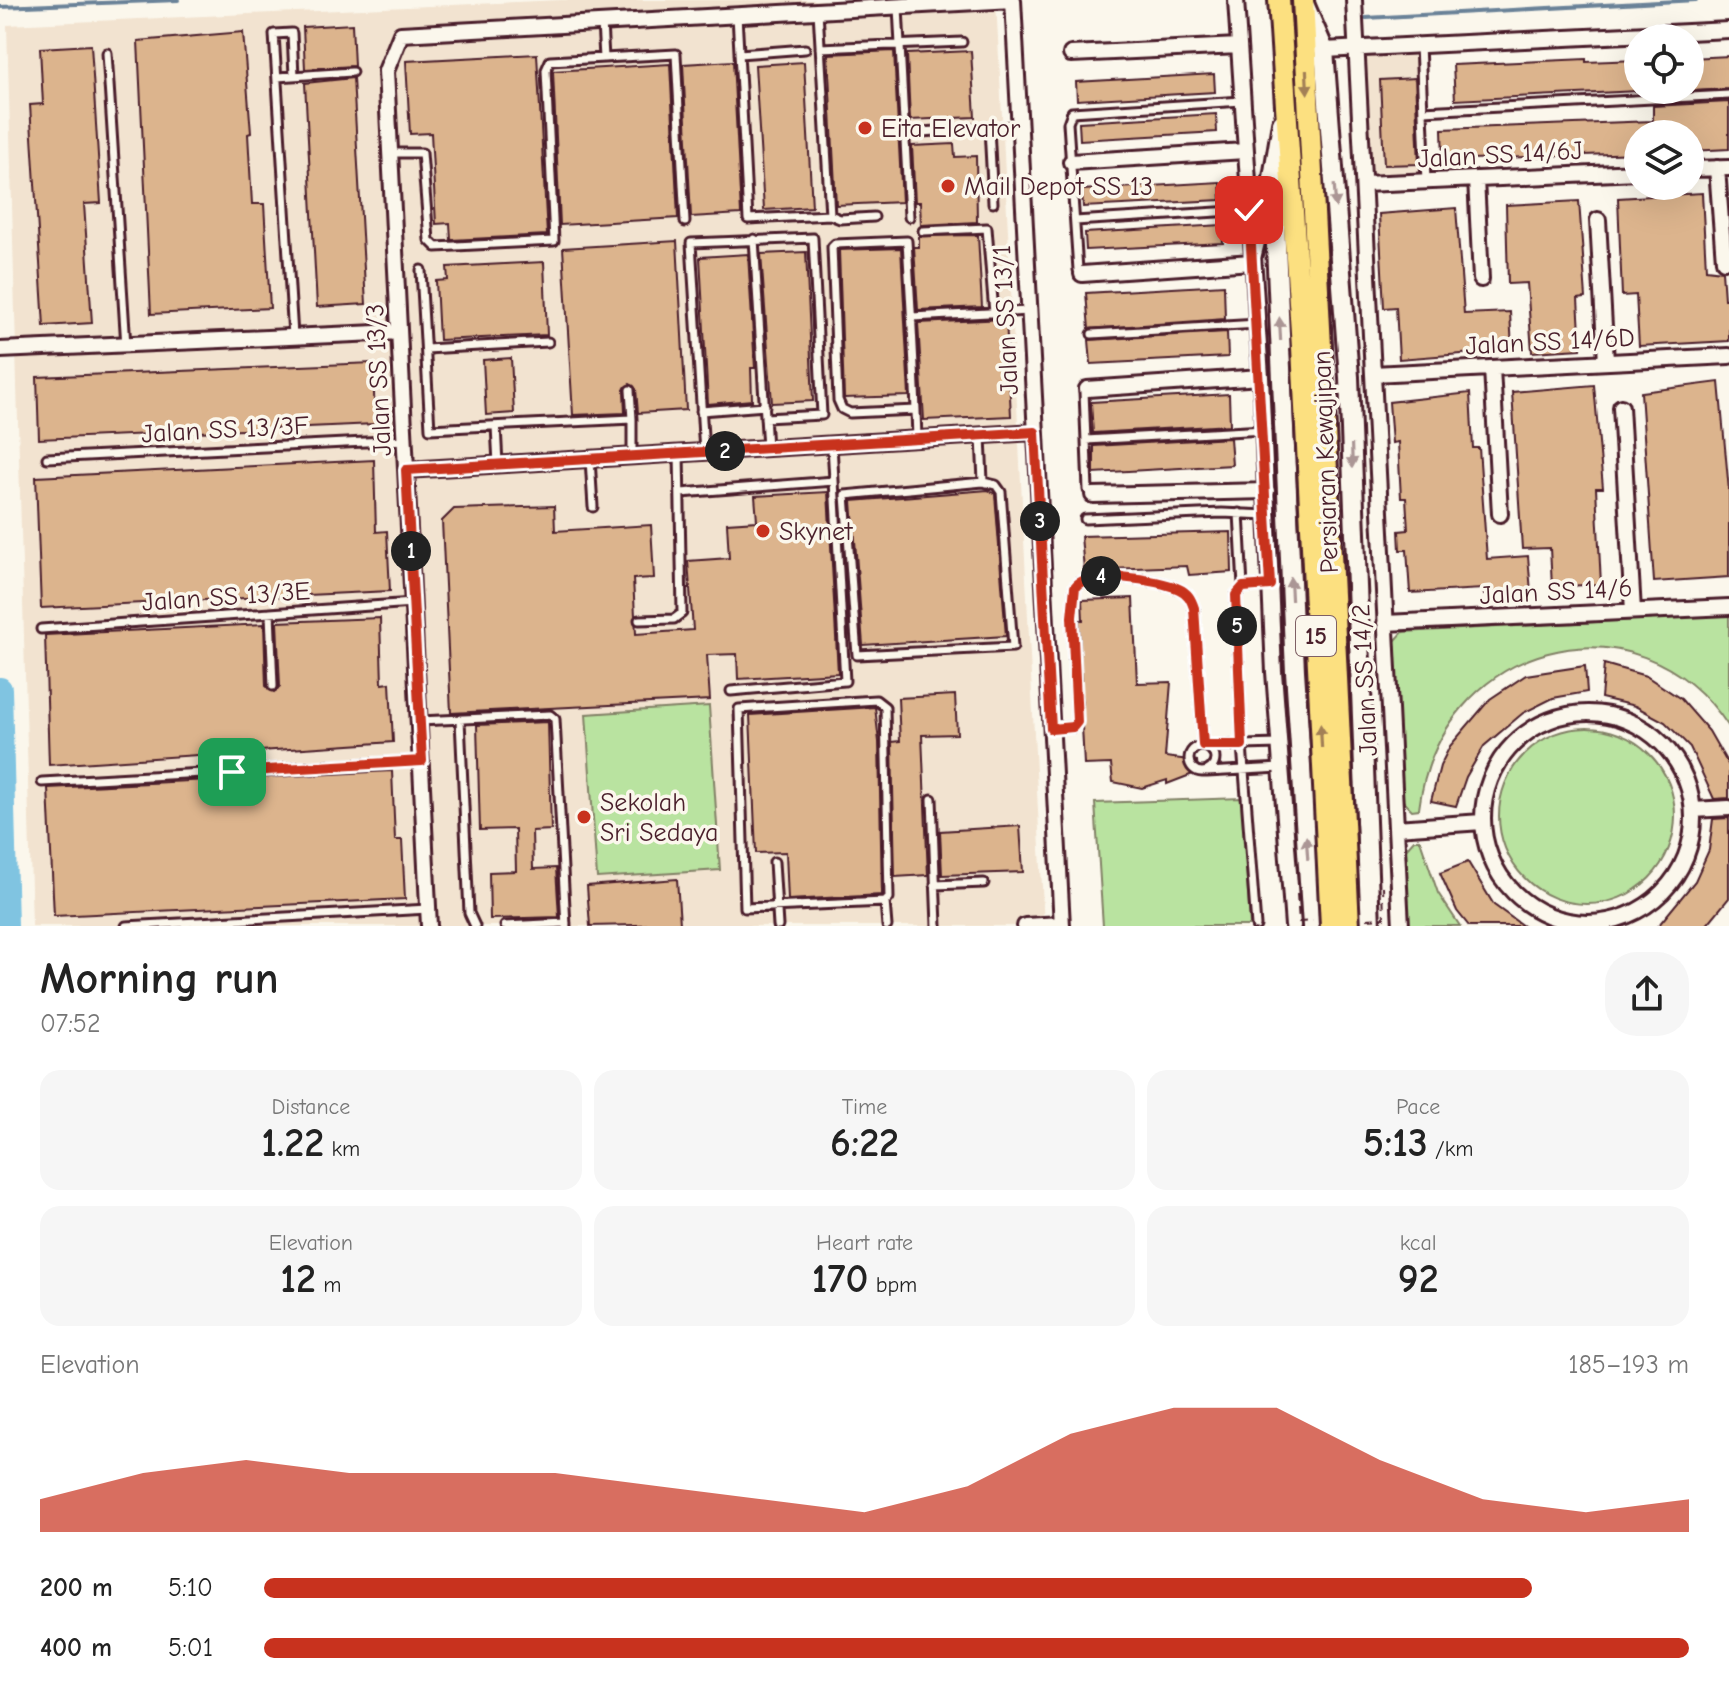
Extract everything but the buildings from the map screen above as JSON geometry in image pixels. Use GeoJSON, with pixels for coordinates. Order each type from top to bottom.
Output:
{"type":"FeatureCollection","features":[{"type":"Feature","properties":{"kind":"main road","name":"Persiaran Kewajipan"},"geometry":{"type":"LineString","coordinates":[[1279,0],[1286,101],[1273,178],[1299,742],[1312,926]]}},
{"type":"Feature","properties":{"kind":"main road","name":"Persiaran Kewajipan"},"geometry":{"type":"LineString","coordinates":[[1304,2],[1324,50],[1349,377],[1370,926]]}},
{"type":"Feature","properties":{"kind":"main road"},"geometry":{"type":"LineString","coordinates":[[1304,2],[1311,347]]}},
{"type":"Feature","properties":{"kind":"main road"},"geometry":{"type":"LineString","coordinates":[[1286,101],[1311,347]]}},
{"type":"Feature","properties":{"kind":"main road","name":"15"},"geometry":{"type":"LineString","coordinates":[[1311,347],[1331,926]]}},
{"type":"Feature","properties":{"kind":"main road","name":"15"},"geometry":{"type":"LineString","coordinates":[[1311,347],[1349,926]]}},
{"type":"Feature","properties":{"kind":"main road"},"geometry":{"type":"LineString","coordinates":[[1299,742],[1313,803],[1321,815],[1337,822],[1352,817],[1365,797]]}},
{"type":"Feature","properties":{"kind":"street"},"geometry":{"type":"LineString","coordinates":[[602,23],[1013,0]]}},
{"type":"Feature","properties":{"kind":"street","name":"Jalan SS 13/1"},"geometry":{"type":"LineString","coordinates":[[1013,0],[1062,925]]}},
{"type":"Feature","properties":{"kind":"street"},"geometry":{"type":"LineString","coordinates":[[1236,0],[1258,324],[1279,744],[1293,926]]}},
{"type":"Feature","properties":{"kind":"street","name":"Jalan SS 14/2"},"geometry":{"type":"LineString","coordinates":[[1354,0],[1401,926]]}},
{"type":"Feature","properties":{"kind":"street","name":"Jalan SS 13/3"},"geometry":{"type":"LineString","coordinates":[[429,926],[386,71],[401,34],[602,23]]}},
{"type":"Feature","properties":{"kind":"street"},"geometry":{"type":"LineString","coordinates":[[1324,50],[1729,30]]}},
{"type":"Feature","properties":{"kind":"street"},"geometry":{"type":"LineString","coordinates":[[1071,54],[1239,46]]}},
{"type":"Feature","properties":{"kind":"street"},"geometry":{"type":"LineString","coordinates":[[1071,162],[1245,151]]}},
{"type":"Feature","properties":{"kind":"street"},"geometry":{"type":"LineString","coordinates":[[1723,168],[1724,261]]}},
{"type":"Feature","properties":{"kind":"street","name":"Jalan SS 14/6J"},"geometry":{"type":"LineString","coordinates":[[1364,184],[1624,173]]}},
{"type":"Feature","properties":{"kind":"street"},"geometry":{"type":"LineString","coordinates":[[1252,262],[1273,178]]}},
{"type":"Feature","properties":{"kind":"street"},"geometry":{"type":"LineString","coordinates":[[1476,179],[1481,279]]}},
{"type":"Feature","properties":{"kind":"street"},"geometry":{"type":"LineString","coordinates":[[1598,220],[1606,362]]}},
{"type":"Feature","properties":{"kind":"street"},"geometry":{"type":"LineString","coordinates":[[1082,274],[1252,262]]}},
{"type":"Feature","properties":{"kind":"street"},"geometry":{"type":"LineString","coordinates":[[8,350],[399,332]]}},
{"type":"Feature","properties":{"kind":"street","name":"Jalan SS 14/6D"},"geometry":{"type":"LineString","coordinates":[[1373,374],[1729,356]]}},
{"type":"Feature","properties":{"kind":"street"},"geometry":{"type":"LineString","coordinates":[[1492,368],[1500,514]]}},
{"type":"Feature","properties":{"kind":"street"},"geometry":{"type":"LineString","coordinates":[[1087,389],[1261,377]]}},
{"type":"Feature","properties":{"kind":"street"},"geometry":{"type":"LineString","coordinates":[[1621,407],[1633,611]]}},
{"type":"Feature","properties":{"kind":"street"},"geometry":{"type":"LineString","coordinates":[[406,470],[1035,432]]}},
{"type":"Feature","properties":{"kind":"street"},"geometry":{"type":"LineString","coordinates":[[1093,495],[1267,491]]}},
{"type":"Feature","properties":{"kind":"street","name":"Jalan SS 14/6"},"geometry":{"type":"LineString","coordinates":[[1385,623],[1729,607]]}},
{"type":"Feature","properties":{"kind":"street"},"geometry":{"type":"LineString","coordinates":[[1581,713],[1608,714],[1634,723],[1657,738],[1681,770],[1693,810],[1691,839],[1681,868],[1662,892],[1638,910],[1609,921],[1594,922],[1549,916],[1522,901],[1501,878],[1487,852],[1482,822],[1484,795],[1494,769],[1509,747],[1530,730],[1554,718],[1581,713]]}},
{"type":"Feature","properties":{"kind":"street"},"geometry":{"type":"LineString","coordinates":[[1693,810],[1729,808]]}},
{"type":"Feature","properties":{"kind":"street"},"geometry":{"type":"LineString","coordinates":[[1396,828],[1482,822]]}},
{"type":"Feature","properties":{"kind":"street"},"geometry":{"type":"LineString","coordinates":[[1025,926],[1062,925]]}},
{"type":"Feature","properties":{"kind":"lane"},"geometry":{"type":"LineString","coordinates":[[898,7],[909,217]]}},
{"type":"Feature","properties":{"kind":"lane"},"geometry":{"type":"LineString","coordinates":[[818,11],[830,215]]}},
{"type":"Feature","properties":{"kind":"lane"},"geometry":{"type":"LineString","coordinates":[[737,15],[748,219],[830,215],[840,219],[874,217]]}},
{"type":"Feature","properties":{"kind":"lane"},"geometry":{"type":"LineString","coordinates":[[602,23],[604,58]]}},
{"type":"Feature","properties":{"kind":"lane"},"geometry":{"type":"LineString","coordinates":[[293,336],[274,34],[292,33],[294,76]]}},
{"type":"Feature","properties":{"kind":"lane"},"geometry":{"type":"LineString","coordinates":[[820,48],[962,42]]}},
{"type":"Feature","properties":{"kind":"lane"},"geometry":{"type":"LineString","coordinates":[[1420,45],[1426,181]]}},
{"type":"Feature","properties":{"kind":"lane"},"geometry":{"type":"LineString","coordinates":[[739,54],[805,49]]}},
{"type":"Feature","properties":{"kind":"lane"},"geometry":{"type":"LineString","coordinates":[[107,53],[126,346]]}},
{"type":"Feature","properties":{"kind":"lane"},"geometry":{"type":"LineString","coordinates":[[390,153],[422,153],[429,240],[436,247],[554,241],[546,70],[550,61],[676,54],[685,222]]}},
{"type":"Feature","properties":{"kind":"lane"},"geometry":{"type":"LineString","coordinates":[[277,77],[352,72]]}},
{"type":"Feature","properties":{"kind":"lane"},"geometry":{"type":"LineString","coordinates":[[1423,111],[1729,95]]}},
{"type":"Feature","properties":{"kind":"lane"},"geometry":{"type":"LineString","coordinates":[[1082,274],[1078,270],[1068,123],[1072,112],[1242,101]]}},
{"type":"Feature","properties":{"kind":"lane"},"geometry":{"type":"LineString","coordinates":[[904,133],[1019,126]]}},
{"type":"Feature","properties":{"kind":"lane"},"geometry":{"type":"LineString","coordinates":[[989,128],[993,203]]}},
{"type":"Feature","properties":{"kind":"lane"},"geometry":{"type":"LineString","coordinates":[[1075,221],[1249,210]]}},
{"type":"Feature","properties":{"kind":"lane"},"geometry":{"type":"LineString","coordinates":[[923,231],[987,228],[994,313]]}},
{"type":"Feature","properties":{"kind":"lane"},"geometry":{"type":"LineString","coordinates":[[704,452],[691,243],[809,235],[814,241],[822,415],[765,418]]}},
{"type":"Feature","properties":{"kind":"lane"},"geometry":{"type":"LineString","coordinates":[[754,239],[767,448]]}},
{"type":"Feature","properties":{"kind":"lane"},"geometry":{"type":"LineString","coordinates":[[916,410],[850,413],[842,409],[838,400],[832,247],[907,241],[912,317],[916,410],[917,439]]}},
{"type":"Feature","properties":{"kind":"lane"},"geometry":{"type":"LineString","coordinates":[[421,270],[430,429],[632,419]]}},
{"type":"Feature","properties":{"kind":"lane"},"geometry":{"type":"LineString","coordinates":[[912,317],[1029,311]]}},
{"type":"Feature","properties":{"kind":"lane"},"geometry":{"type":"LineString","coordinates":[[1092,334],[1258,324]]}},
{"type":"Feature","properties":{"kind":"lane"},"geometry":{"type":"LineString","coordinates":[[426,349],[548,342]]}},
{"type":"Feature","properties":{"kind":"lane"},"geometry":{"type":"LineString","coordinates":[[1087,389],[1084,392],[1088,490],[1093,495]]}},
{"type":"Feature","properties":{"kind":"lane"},"geometry":{"type":"LineString","coordinates":[[630,390],[632,456]]}},
{"type":"Feature","properties":{"kind":"lane"},"geometry":{"type":"LineString","coordinates":[[701,411],[765,406]]}},
{"type":"Feature","properties":{"kind":"lane"},"geometry":{"type":"LineString","coordinates":[[496,426],[498,464]]}},
{"type":"Feature","properties":{"kind":"lane"},"geometry":{"type":"LineString","coordinates":[[1086,440],[1264,430]]}},
{"type":"Feature","properties":{"kind":"lane"},"geometry":{"type":"LineString","coordinates":[[981,435],[983,482]]}},
{"type":"Feature","properties":{"kind":"lane","name":"Jalan SS 13/3F"},"geometry":{"type":"LineString","coordinates":[[47,458],[405,440]]}},
{"type":"Feature","properties":{"kind":"lane"},"geometry":{"type":"LineString","coordinates":[[731,691],[845,681],[832,444]]}},
{"type":"Feature","properties":{"kind":"lane"},"geometry":{"type":"LineString","coordinates":[[639,620],[674,619],[682,613],[679,453]]}},
{"type":"Feature","properties":{"kind":"lane"},"geometry":{"type":"LineString","coordinates":[[590,459],[593,507]]}},
{"type":"Feature","properties":{"kind":"lane"},"geometry":{"type":"LineString","coordinates":[[681,493],[834,481]]}},
{"type":"Feature","properties":{"kind":"lane"},"geometry":{"type":"LineString","coordinates":[[983,482],[996,485],[1001,492],[1013,647],[857,655],[845,495],[983,482]]}},
{"type":"Feature","properties":{"kind":"lane"},"geometry":{"type":"LineString","coordinates":[[1239,513],[1243,587],[1236,595],[1242,745],[1256,926]]}},
{"type":"Feature","properties":{"kind":"lane"},"geometry":{"type":"LineString","coordinates":[[1085,519],[1239,513],[1268,515]]}},
{"type":"Feature","properties":{"kind":"lane"},"geometry":{"type":"LineString","coordinates":[[1051,729],[1073,727],[1077,722],[1072,617],[1075,587],[1079,582],[1105,576],[1136,579],[1178,589],[1190,597],[1194,608],[1205,746],[1215,760],[1205,772]]}},
{"type":"Feature","properties":{"kind":"lane"},"geometry":{"type":"LineString","coordinates":[[1243,587],[1270,585]]}},
{"type":"Feature","properties":{"kind":"lane","name":"Jalan SS 13/3E"},"geometry":{"type":"LineString","coordinates":[[41,629],[413,603]]}},
{"type":"Feature","properties":{"kind":"lane"},"geometry":{"type":"LineString","coordinates":[[270,613],[273,686]]}},
{"type":"Feature","properties":{"kind":"lane"},"geometry":{"type":"LineString","coordinates":[[885,902],[777,908],[744,906],[739,712],[742,707],[882,702],[891,892],[885,902],[887,926]]}},
{"type":"Feature","properties":{"kind":"lane"},"geometry":{"type":"LineString","coordinates":[[419,721],[550,715],[555,719],[566,925],[505,926]]}},
{"type":"Feature","properties":{"kind":"lane"},"geometry":{"type":"LineString","coordinates":[[460,720],[469,913],[475,926]]}},
{"type":"Feature","properties":{"kind":"lane"},"geometry":{"type":"LineString","coordinates":[[1279,744],[1205,746],[1191,750],[1189,759],[1196,770],[1205,772],[1281,768]]}},
{"type":"Feature","properties":{"kind":"lane"},"geometry":{"type":"LineString","coordinates":[[42,782],[422,761]]}},
{"type":"Feature","properties":{"kind":"lane"},"geometry":{"type":"LineString","coordinates":[[932,799],[937,926]]}},
{"type":"Feature","properties":{"kind":"lane"},"geometry":{"type":"LineString","coordinates":[[774,862],[778,926]]}},
{"type":"Feature","properties":{"kind":"lane"},"geometry":{"type":"LineString","coordinates":[[935,885],[984,883]]}},
{"type":"Feature","properties":{"kind":"lane"},"geometry":{"type":"LineString","coordinates":[[126,926],[428,909]]}},
{"type":"Feature","properties":{"kind":"shaded area"},"geometry":{"type":"Polygon","coordinates":[[[561,0],[996,0],[1044,926],[32,926],[7,25],[561,0]]]}},
{"type":"Feature","properties":{"kind":"shaded area"},"geometry":{"type":"Polygon","coordinates":[[[1417,49],[1422,176],[1368,179],[1362,51],[1417,49]]]}},
{"type":"Feature","properties":{"kind":"green space"},"geometry":{"type":"Polygon","coordinates":[[[1729,615],[1729,727],[1690,683],[1645,657],[1596,647],[1547,653],[1502,673],[1463,707],[1434,752],[1419,809],[1412,810],[1403,801],[1395,641],[1403,632],[1729,615]]]}},
{"type":"Feature","properties":{"kind":"green space"},"geometry":{"type":"Polygon","coordinates":[[[709,706],[720,870],[597,878],[586,714],[709,706]]]}},
{"type":"Feature","properties":{"kind":"green space"},"geometry":{"type":"Polygon","coordinates":[[[1587,728],[1621,735],[1649,754],[1668,782],[1675,816],[1668,850],[1649,878],[1621,897],[1587,904],[1553,897],[1525,878],[1506,850],[1499,816],[1506,782],[1525,754],[1553,735],[1587,728]]]}},
{"type":"Feature","properties":{"kind":"green space"},"geometry":{"type":"Polygon","coordinates":[[[1242,798],[1250,926],[1103,926],[1095,803],[1242,798]]]}},
{"type":"Feature","properties":{"kind":"green space"},"geometry":{"type":"Polygon","coordinates":[[[1414,840],[1420,840],[1438,893],[1460,926],[1409,926],[1405,850],[1414,840]]]}},
{"type":"Feature","properties":{"kind":"waterway"},"geometry":{"type":"LineString","coordinates":[[0,7],[178,0]]}},
{"type":"Feature","properties":{"kind":"waterway"},"geometry":{"type":"LineString","coordinates":[[1366,18],[1696,0]]}},
{"type":"Feature","properties":{"kind":"waterway"},"geometry":{"type":"LineString","coordinates":[[0,689],[6,926]]}},
{"type":"Feature","properties":{"kind":"place","name":"Eita Elevator"},"geometry":{"type":"Point","coordinates":[865,128]}},
{"type":"Feature","properties":{"kind":"place","name":"Mail Depot SS 13"},"geometry":{"type":"Point","coordinates":[948,186]}},
{"type":"Feature","properties":{"kind":"place","name":"Skynet"},"geometry":{"type":"Point","coordinates":[763,531]}},
{"type":"Feature","properties":{"kind":"place","name":"Sekolah Sri Sedaya"},"geometry":{"type":"Point","coordinates":[584,817]}},
{"type":"Feature","properties":{"kind":"route"},"geometry":{"type":"LineString","coordinates":[[232,772],[422,761],[406,470],[1035,432],[1051,729],[1073,727],[1077,722],[1072,617],[1075,587],[1086,578],[1105,576],[1136,579],[1178,589],[1190,597],[1194,608],[1203,745],[1242,745],[1236,595],[1243,587],[1270,585],[1261,377],[1249,210]]}}]}
